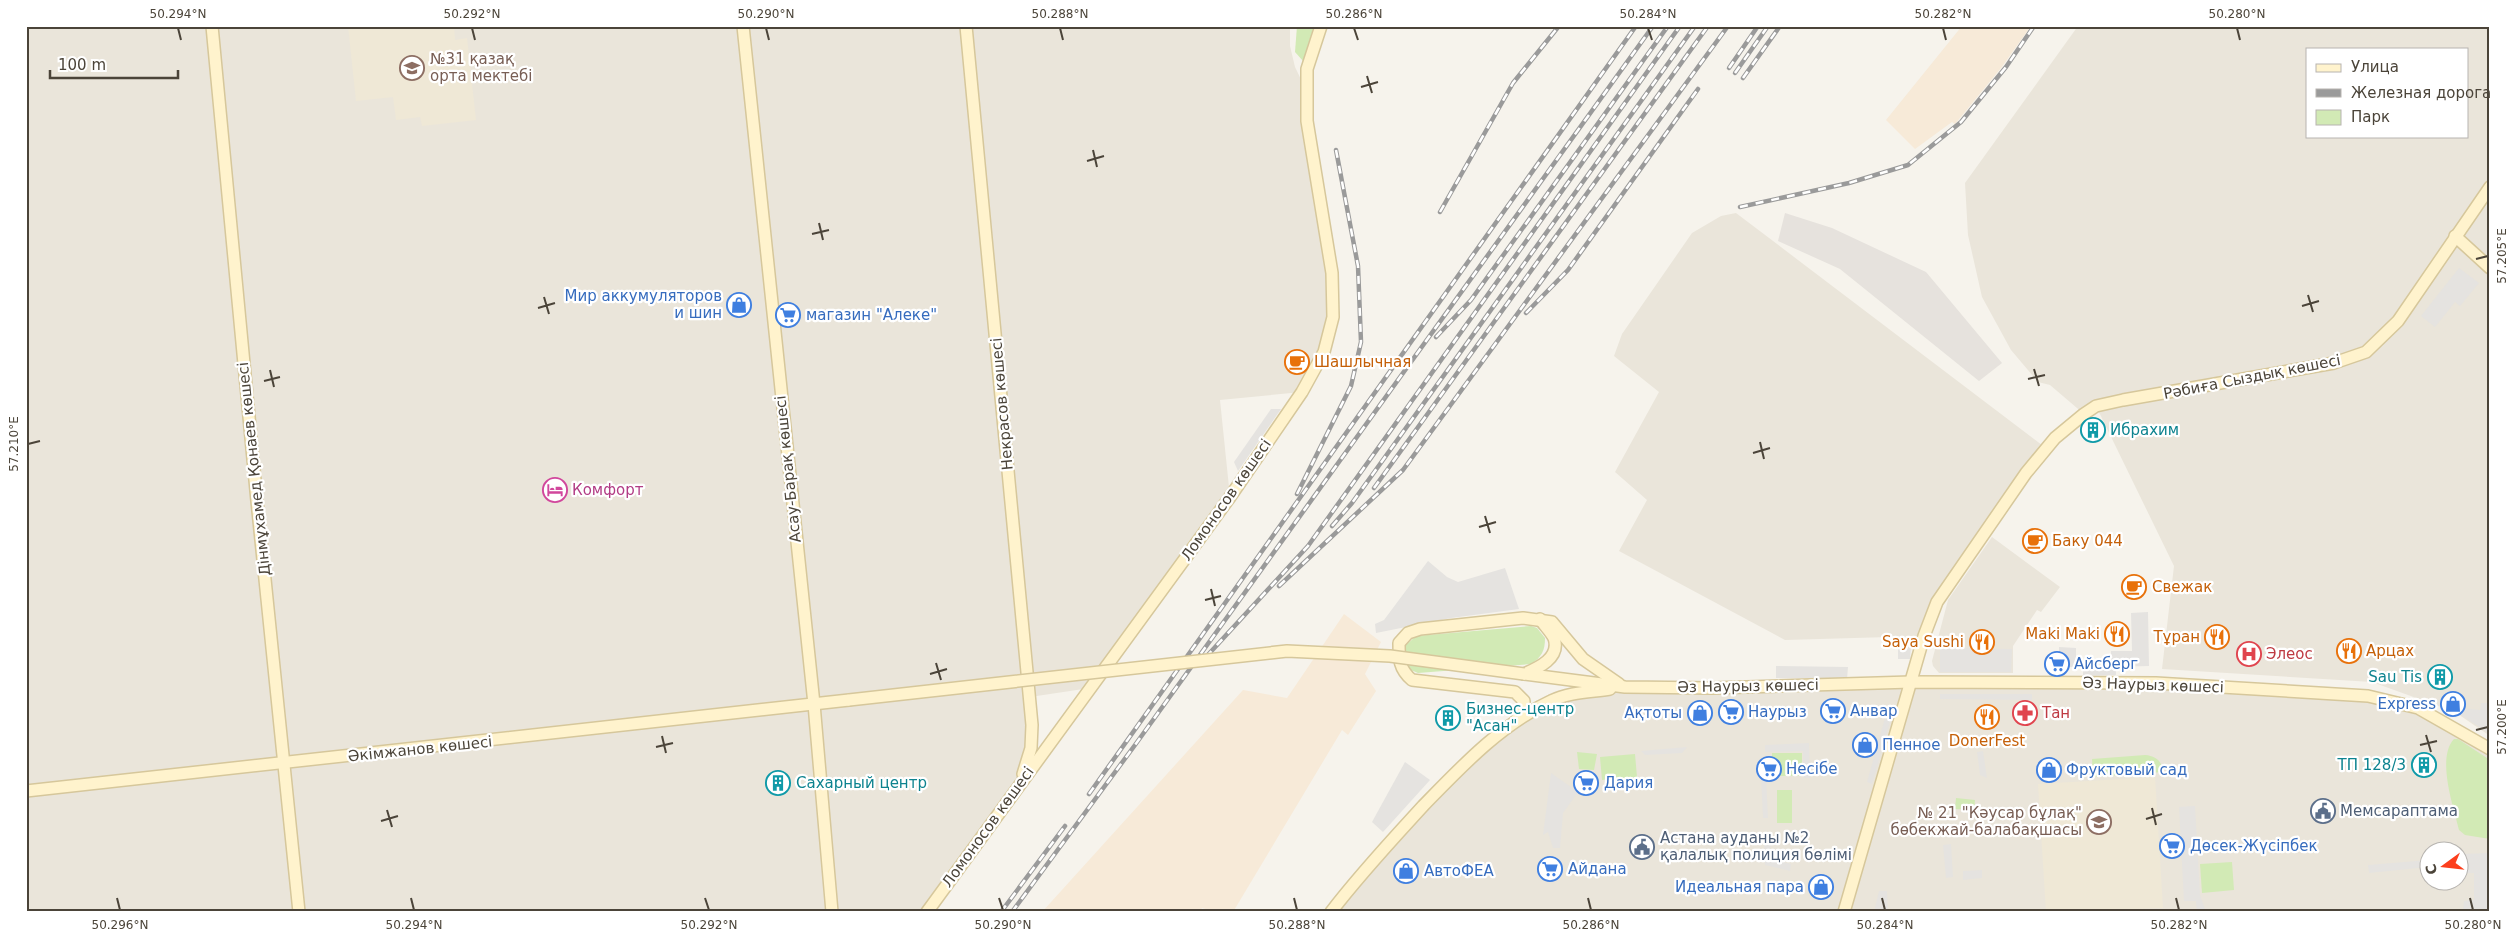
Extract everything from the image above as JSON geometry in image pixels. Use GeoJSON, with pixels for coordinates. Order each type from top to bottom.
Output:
{"type":"FeatureCollection","features":[{"type":"Feature","properties":{"kind":"street","name":"Дінмұхамед Қонаев көшесі"},"geometry":{"type":"LineString","coordinates":[[212,26],[255,482],[299,912]]}},
{"type":"Feature","properties":{"kind":"street","name":"Асау-Барақ көшесі"},"geometry":{"type":"LineString","coordinates":[[743,26],[814,704],[832,912]]}},
{"type":"Feature","properties":{"kind":"street","name":"Некрасов көшесі"},"geometry":{"type":"LineString","coordinates":[[966,26],[1032,725],[1030,748],[1021,780]]}},
{"type":"Feature","properties":{"kind":"street","name":"Ломоносов көшесі"},"geometry":{"type":"LineString","coordinates":[[927,912],[1021,780],[1230,497],[1302,392],[1324,352],[1333,317],[1332,273],[1308,130],[1307,108],[1307,69],[1321,26]]}},
{"type":"Feature","properties":{"kind":"street","name":"Рәбиға Сыздық көшесі"},"geometry":{"type":"LineString","coordinates":[[1844,912],[1924,636],[1937,602],[2026,473],[2055,438],[2096,406],[2334,363],[2366,352],[2398,321],[2490,187]]}},
{"type":"Feature","properties":{"kind":"street"},"geometry":{"type":"LineString","coordinates":[[2455,236],[2490,268]]}},
{"type":"Feature","properties":{"kind":"street"},"geometry":{"type":"LineString","coordinates":[[1517,720],[1523,710],[1524,701],[1515,692],[1412,680],[1402,673],[1399,661],[1399,643],[1408,633],[1420,629],[1523,618],[1540,619],[1552,622],[1583,659],[1604,676],[1624,687]]}},
{"type":"Feature","properties":{"kind":"street"},"geometry":{"type":"LineString","coordinates":[[1524,674],[1544,664],[1553,654],[1554,638],[1540,619]]}},
{"type":"Feature","properties":{"kind":"street","name":"Әкімжанов көшесі"},"geometry":{"type":"LineString","coordinates":[[26,791],[1287,651],[1390,656],[1624,687]]}},
{"type":"Feature","properties":{"kind":"street","name":"Әз Наурыз көшесі"},"geometry":{"type":"LineString","coordinates":[[1624,687],[1713,688],[1911,682],[2156,683],[2368,696],[2418,708],[2490,749]]}},
{"type":"Feature","properties":{"kind":"street"},"geometry":{"type":"LineString","coordinates":[[1331,912],[1365,868],[1463,765],[1496,734],[1517,720],[1563,696],[1624,687]]}},
{"type":"Feature","properties":{"kind":"shaded area"},"geometry":{"type":"Polygon","coordinates":[[[26,26],[1290,26],[1290,46],[1295,67],[1307,92],[1333,317],[1302,392],[1220,400],[1230,497],[1090,688],[1030,697],[1032,725],[1021,780],[927,912],[26,912],[26,26]]]}},
{"type":"Feature","properties":{"kind":"shaded area","name":"№31 қазақ орта мектебі"},"geometry":{"type":"Polygon","coordinates":[[[348,26],[454,26],[455,40],[467,38],[476,120],[422,126],[420,117],[396,120],[393,97],[356,101],[348,26]]]}},
{"type":"Feature","properties":{"kind":"shaded area"},"geometry":{"type":"Polygon","coordinates":[[[1962,26],[2031,26],[2001,68],[1955,124],[1952,122],[1915,149],[1886,120],[1962,26]]]}},
{"type":"Feature","properties":{"kind":"shaded area"},"geometry":{"type":"Polygon","coordinates":[[[2078,26],[2490,26],[2490,736],[2455,712],[2372,682],[2162,669],[2174,566],[2096,406],[2084,414],[2050,385],[2038,382],[2011,350],[1982,297],[1968,235],[1965,183],[2078,26]]]}},
{"type":"Feature","properties":{"kind":"shaded area"},"geometry":{"type":"Polygon","coordinates":[[[1736,213],[2046,448],[1937,602],[1924,636],[1785,640],[1619,551],[1647,500],[1615,472],[1659,392],[1614,356],[1622,334],[1692,233],[1721,216],[1736,213]]]}},
{"type":"Feature","properties":{"kind":"shaded area"},"geometry":{"type":"Polygon","coordinates":[[[1785,213],[1832,228],[1926,272],[2002,363],[1979,381],[1840,269],[1778,241],[1785,213]]]}},
{"type":"Feature","properties":{"kind":"shaded area"},"geometry":{"type":"Polygon","coordinates":[[[2459,268],[2479,283],[2460,306],[2455,302],[2435,327],[2421,316],[2459,268]]]}},
{"type":"Feature","properties":{"kind":"shaded area"},"geometry":{"type":"Polygon","coordinates":[[[1271,409],[1281,409],[1238,471],[1234,462],[1271,409]]]}},
{"type":"Feature","properties":{"kind":"shaded area"},"geometry":{"type":"Polygon","coordinates":[[[1992,537],[2060,587],[2041,612],[2037,610],[2013,646],[2013,673],[1939,673],[1933,666],[1932,661],[1948,600],[1992,537]]]}},
{"type":"Feature","properties":{"kind":"shaded area"},"geometry":{"type":"Polygon","coordinates":[[[1428,561],[1447,577],[1458,582],[1505,568],[1519,609],[1451,618],[1376,633],[1375,624],[1384,620],[1428,561]]]}},
{"type":"Feature","properties":{"kind":"shaded area"},"geometry":{"type":"Polygon","coordinates":[[[2148,612],[2149,666],[2111,667],[2111,651],[2132,651],[2131,613],[2148,612]]]}},
{"type":"Feature","properties":{"kind":"shaded area"},"geometry":{"type":"Polygon","coordinates":[[[1344,614],[1381,642],[1365,674],[1376,691],[1348,735],[1342,730],[1233,912],[1215,912],[1202,908],[1200,912],[1042,912],[1243,690],[1287,698],[1344,614]]]}},
{"type":"Feature","properties":{"kind":"shaded area"},"geometry":{"type":"Polygon","coordinates":[[[1898,646],[1911,647],[1910,659],[1898,659],[1898,646]]]}},
{"type":"Feature","properties":{"kind":"shaded area"},"geometry":{"type":"Polygon","coordinates":[[[2059,647],[2076,648],[2076,667],[2063,667],[2063,659],[2059,658],[2059,647]]]}},
{"type":"Feature","properties":{"kind":"shaded area"},"geometry":{"type":"Polygon","coordinates":[[[1940,648],[2012,649],[2011,672],[1940,672],[1940,648]]]}},
{"type":"Feature","properties":{"kind":"shaded area"},"geometry":{"type":"Polygon","coordinates":[[[1776,666],[1848,667],[1847,679],[1776,678],[1776,666]]]}},
{"type":"Feature","properties":{"kind":"shaded area"},"geometry":{"type":"Polygon","coordinates":[[[2116,669],[2116,675],[2083,676],[2083,670],[2116,669]]]}},
{"type":"Feature","properties":{"kind":"shaded area"},"geometry":{"type":"Polygon","coordinates":[[[2156,683],[2368,696],[2418,708],[2490,750],[2490,912],[1331,912],[1463,765],[1552,700],[1625,687],[2156,683]]]}},
{"type":"Feature","properties":{"kind":"shaded area"},"geometry":{"type":"Polygon","coordinates":[[[1940,694],[2032,694],[2032,700],[1940,699],[1940,694]]]}},
{"type":"Feature","properties":{"kind":"shaded area"},"geometry":{"type":"Polygon","coordinates":[[[2481,703],[2490,703],[2490,734],[2461,715],[2461,708],[2480,710],[2481,703]]]}},
{"type":"Feature","properties":{"kind":"shaded area"},"geometry":{"type":"Polygon","coordinates":[[[1894,708],[1872,784],[1867,782],[1887,711],[1894,708]]]}},
{"type":"Feature","properties":{"kind":"shaded area"},"geometry":{"type":"Polygon","coordinates":[[[1809,743],[1810,778],[1804,778],[1803,751],[1765,752],[1765,745],[1809,743]]]}},
{"type":"Feature","properties":{"kind":"shaded area"},"geometry":{"type":"Polygon","coordinates":[[[1687,747],[1682,753],[1645,755],[1641,751],[1687,747]]]}},
{"type":"Feature","properties":{"kind":"shaded area"},"geometry":{"type":"Polygon","coordinates":[[[1983,751],[1987,778],[1980,775],[1977,752],[1983,751]]]}},
{"type":"Feature","properties":{"kind":"shaded area"},"geometry":{"type":"Polygon","coordinates":[[[1405,762],[1430,780],[1383,832],[1372,822],[1405,762]]]}},
{"type":"Feature","properties":{"kind":"shaded area"},"geometry":{"type":"Polygon","coordinates":[[[1551,773],[1578,792],[1563,813],[1560,848],[1553,848],[1548,832],[1543,835],[1551,773]]]}},
{"type":"Feature","properties":{"kind":"shaded area"},"geometry":{"type":"Polygon","coordinates":[[[1766,776],[1768,818],[1763,818],[1761,777],[1766,776]]]}},
{"type":"Feature","properties":{"kind":"shaded area","name":"№ 21 \"Кәусар бұлақ\" бөбекжай-балабақшасы"},"geometry":{"type":"Polygon","coordinates":[[[2155,777],[2163,908],[2046,912],[2038,784],[2155,777]]]}},
{"type":"Feature","properties":{"kind":"shaded area"},"geometry":{"type":"Polygon","coordinates":[[[2195,806],[2200,895],[2206,912],[2197,912],[2196,901],[2184,901],[2179,807],[2195,806]]]}},
{"type":"Feature","properties":{"kind":"shaded area"},"geometry":{"type":"Polygon","coordinates":[[[1764,840],[1770,840],[1771,859],[1791,864],[1790,871],[1765,865],[1764,840]]]}},
{"type":"Feature","properties":{"kind":"shaded area"},"geometry":{"type":"Polygon","coordinates":[[[1951,844],[1953,877],[1946,878],[1943,845],[1951,844]]]}},
{"type":"Feature","properties":{"kind":"shaded area"},"geometry":{"type":"Polygon","coordinates":[[[2490,853],[2490,906],[2485,912],[2463,912],[2464,901],[2474,900],[2474,873],[2468,873],[2468,854],[2490,853]]]}},
{"type":"Feature","properties":{"kind":"shaded area"},"geometry":{"type":"Polygon","coordinates":[[[2418,861],[2418,868],[2369,873],[2368,865],[2418,861]]]}},
{"type":"Feature","properties":{"kind":"shaded area"},"geometry":{"type":"Polygon","coordinates":[[[1982,870],[1982,878],[1963,880],[1963,871],[1982,870]]]}},
{"type":"Feature","properties":{"kind":"shaded area"},"geometry":{"type":"Polygon","coordinates":[[[1879,891],[1887,891],[1888,912],[1874,912],[1879,891]]]}},
{"type":"Feature","properties":{"kind":"green space"},"geometry":{"type":"Polygon","coordinates":[[[1297,26],[1314,26],[1303,61],[1295,52],[1297,26]]]}},
{"type":"Feature","properties":{"kind":"green space"},"geometry":{"type":"Polygon","coordinates":[[[1531,626],[1537,628],[1545,638],[1542,653],[1531,664],[1418,673],[1411,670],[1404,657],[1405,646],[1416,636],[1531,626]]]}},
{"type":"Feature","properties":{"kind":"green space"},"geometry":{"type":"Polygon","coordinates":[[[2454,739],[2458,739],[2490,760],[2490,839],[2465,835],[2459,830],[2450,797],[2446,770],[2446,758],[2449,747],[2454,739]]]}},
{"type":"Feature","properties":{"kind":"green space"},"geometry":{"type":"Polygon","coordinates":[[[1577,752],[1597,754],[1594,770],[1579,769],[1577,752]]]}},
{"type":"Feature","properties":{"kind":"green space"},"geometry":{"type":"Polygon","coordinates":[[[1772,753],[1802,753],[1802,776],[1772,776],[1772,753]]]}},
{"type":"Feature","properties":{"kind":"green space"},"geometry":{"type":"Polygon","coordinates":[[[1635,754],[1637,777],[1602,780],[1600,757],[1635,754]]]}},
{"type":"Feature","properties":{"kind":"green space"},"geometry":{"type":"Polygon","coordinates":[[[2145,755],[2158,760],[2163,772],[2093,777],[2092,759],[2145,755]]]}},
{"type":"Feature","properties":{"kind":"green space"},"geometry":{"type":"Polygon","coordinates":[[[1777,790],[1792,790],[1792,823],[1777,823],[1777,790]]]}},
{"type":"Feature","properties":{"kind":"green space"},"geometry":{"type":"Polygon","coordinates":[[[1956,798],[1975,800],[1974,810],[1955,809],[1956,798]]]}},
{"type":"Feature","properties":{"kind":"green space"},"geometry":{"type":"Polygon","coordinates":[[[2232,862],[2234,890],[2202,893],[2200,864],[2232,862]]]}},
{"type":"Feature","properties":{"kind":"railway"},"geometry":{"type":"LineString","coordinates":[[1440,212],[1513,83],[1559,26]]}},
{"type":"Feature","properties":{"kind":"railway"},"geometry":{"type":"LineString","coordinates":[[1089,794],[1636,26]]}},
{"type":"Feature","properties":{"kind":"railway"},"geometry":{"type":"LineString","coordinates":[[1012,912],[1135,745],[1653,26]]}},
{"type":"Feature","properties":{"kind":"railway"},"geometry":{"type":"LineString","coordinates":[[1436,337],[1471,300],[1668,26]]}},
{"type":"Feature","properties":{"kind":"railway"},"geometry":{"type":"LineString","coordinates":[[1206,657],[1308,546],[1680,26]]}},
{"type":"Feature","properties":{"kind":"railway"},"geometry":{"type":"LineString","coordinates":[[1332,526],[1352,503],[1695,26]]}},
{"type":"Feature","properties":{"kind":"railway"},"geometry":{"type":"LineString","coordinates":[[1374,488],[1708,26]]}},
{"type":"Feature","properties":{"kind":"railway"},"geometry":{"type":"LineString","coordinates":[[1279,586],[1403,470],[1728,26]]}},
{"type":"Feature","properties":{"kind":"railway"},"geometry":{"type":"LineString","coordinates":[[1729,68],[1758,26]]}},
{"type":"Feature","properties":{"kind":"railway"},"geometry":{"type":"LineString","coordinates":[[1735,73],[1768,26]]}},
{"type":"Feature","properties":{"kind":"railway"},"geometry":{"type":"LineString","coordinates":[[1743,78],[1780,26]]}},
{"type":"Feature","properties":{"kind":"railway"},"geometry":{"type":"LineString","coordinates":[[1740,207],[1849,183],[1908,165],[1961,122],[2006,67],[2034,26]]}},
{"type":"Feature","properties":{"kind":"railway"},"geometry":{"type":"LineString","coordinates":[[1526,313],[1568,270],[1698,89]]}},
{"type":"Feature","properties":{"kind":"railway"},"geometry":{"type":"LineString","coordinates":[[1297,494],[1351,386],[1361,342],[1358,266],[1336,150]]}},
{"type":"Feature","properties":{"kind":"railway"},"geometry":{"type":"LineString","coordinates":[[1001,912],[1065,826]]}},
{"type":"Feature","properties":{"kind":"place","name":"№31 қазақ орта мектебі"},"geometry":{"type":"Point","coordinates":[412,68]}},
{"type":"Feature","properties":{"kind":"place","name":"Мир аккумуляторов и шин"},"geometry":{"type":"Point","coordinates":[739,305]}},
{"type":"Feature","properties":{"kind":"place","name":"магазин \"Алеке\""},"geometry":{"type":"Point","coordinates":[788,315]}},
{"type":"Feature","properties":{"kind":"place","name":"Шашлычная"},"geometry":{"type":"Point","coordinates":[1297,362]}},
{"type":"Feature","properties":{"kind":"place","name":"Ибрахим"},"geometry":{"type":"Point","coordinates":[2093,430]}},
{"type":"Feature","properties":{"kind":"place","name":"Комфорт"},"geometry":{"type":"Point","coordinates":[555,490]}},
{"type":"Feature","properties":{"kind":"place","name":"Баку 044"},"geometry":{"type":"Point","coordinates":[2035,541]}},
{"type":"Feature","properties":{"kind":"place","name":"Свежак"},"geometry":{"type":"Point","coordinates":[2134,587]}},
{"type":"Feature","properties":{"kind":"place","name":"Maki Maki"},"geometry":{"type":"Point","coordinates":[2117,634]}},
{"type":"Feature","properties":{"kind":"place","name":"Тұран"},"geometry":{"type":"Point","coordinates":[2217,637]}},
{"type":"Feature","properties":{"kind":"place","name":"Saya Sushi"},"geometry":{"type":"Point","coordinates":[1982,642]}},
{"type":"Feature","properties":{"kind":"place","name":"Арцах"},"geometry":{"type":"Point","coordinates":[2349,651]}},
{"type":"Feature","properties":{"kind":"place","name":"Элеос"},"geometry":{"type":"Point","coordinates":[2249,654]}},
{"type":"Feature","properties":{"kind":"place","name":"Айсберг"},"geometry":{"type":"Point","coordinates":[2057,664]}},
{"type":"Feature","properties":{"kind":"place","name":"Sau Tis"},"geometry":{"type":"Point","coordinates":[2440,677]}},
{"type":"Feature","properties":{"kind":"place","name":"Express"},"geometry":{"type":"Point","coordinates":[2453,704]}},
{"type":"Feature","properties":{"kind":"place","name":"Анвар"},"geometry":{"type":"Point","coordinates":[1833,711]}},
{"type":"Feature","properties":{"kind":"place","name":"Наурыз"},"geometry":{"type":"Point","coordinates":[1731,712]}},
{"type":"Feature","properties":{"kind":"place","name":"Ақтоты"},"geometry":{"type":"Point","coordinates":[1700,713]}},
{"type":"Feature","properties":{"kind":"place","name":"Тан"},"geometry":{"type":"Point","coordinates":[2025,713]}},
{"type":"Feature","properties":{"kind":"place","name":"DonerFest"},"geometry":{"type":"Point","coordinates":[1987,717]}},
{"type":"Feature","properties":{"kind":"place","name":"Бизнес-центр \"Асан\""},"geometry":{"type":"Point","coordinates":[1448,718]}},
{"type":"Feature","properties":{"kind":"place","name":"Пенное"},"geometry":{"type":"Point","coordinates":[1865,745]}},
{"type":"Feature","properties":{"kind":"place","name":"ТП 128/3"},"geometry":{"type":"Point","coordinates":[2424,765]}},
{"type":"Feature","properties":{"kind":"place","name":"Несібе"},"geometry":{"type":"Point","coordinates":[1769,769]}},
{"type":"Feature","properties":{"kind":"place","name":"Фруктовый сад"},"geometry":{"type":"Point","coordinates":[2049,770]}},
{"type":"Feature","properties":{"kind":"place","name":"Сахарный центр"},"geometry":{"type":"Point","coordinates":[778,783]}},
{"type":"Feature","properties":{"kind":"place","name":"Дария"},"geometry":{"type":"Point","coordinates":[1586,783]}},
{"type":"Feature","properties":{"kind":"place","name":"Мемсараптама"},"geometry":{"type":"Point","coordinates":[2323,811]}},
{"type":"Feature","properties":{"kind":"place","name":"№ 21 \"Кәусар бұлақ\" бөбекжай-балабақшасы"},"geometry":{"type":"Point","coordinates":[2099,822]}},
{"type":"Feature","properties":{"kind":"place","name":"Дөсек-Жүсіпбек"},"geometry":{"type":"Point","coordinates":[2172,846]}},
{"type":"Feature","properties":{"kind":"place","name":"Астана ауданы №2 қалалық полиция бөлімі"},"geometry":{"type":"Point","coordinates":[1642,847]}},
{"type":"Feature","properties":{"kind":"place","name":"Айдана"},"geometry":{"type":"Point","coordinates":[1550,869]}},
{"type":"Feature","properties":{"kind":"place","name":"АвтоФЕА"},"geometry":{"type":"Point","coordinates":[1406,871]}},
{"type":"Feature","properties":{"kind":"place","name":"Идеальная пара"},"geometry":{"type":"Point","coordinates":[1821,887]}}]}
